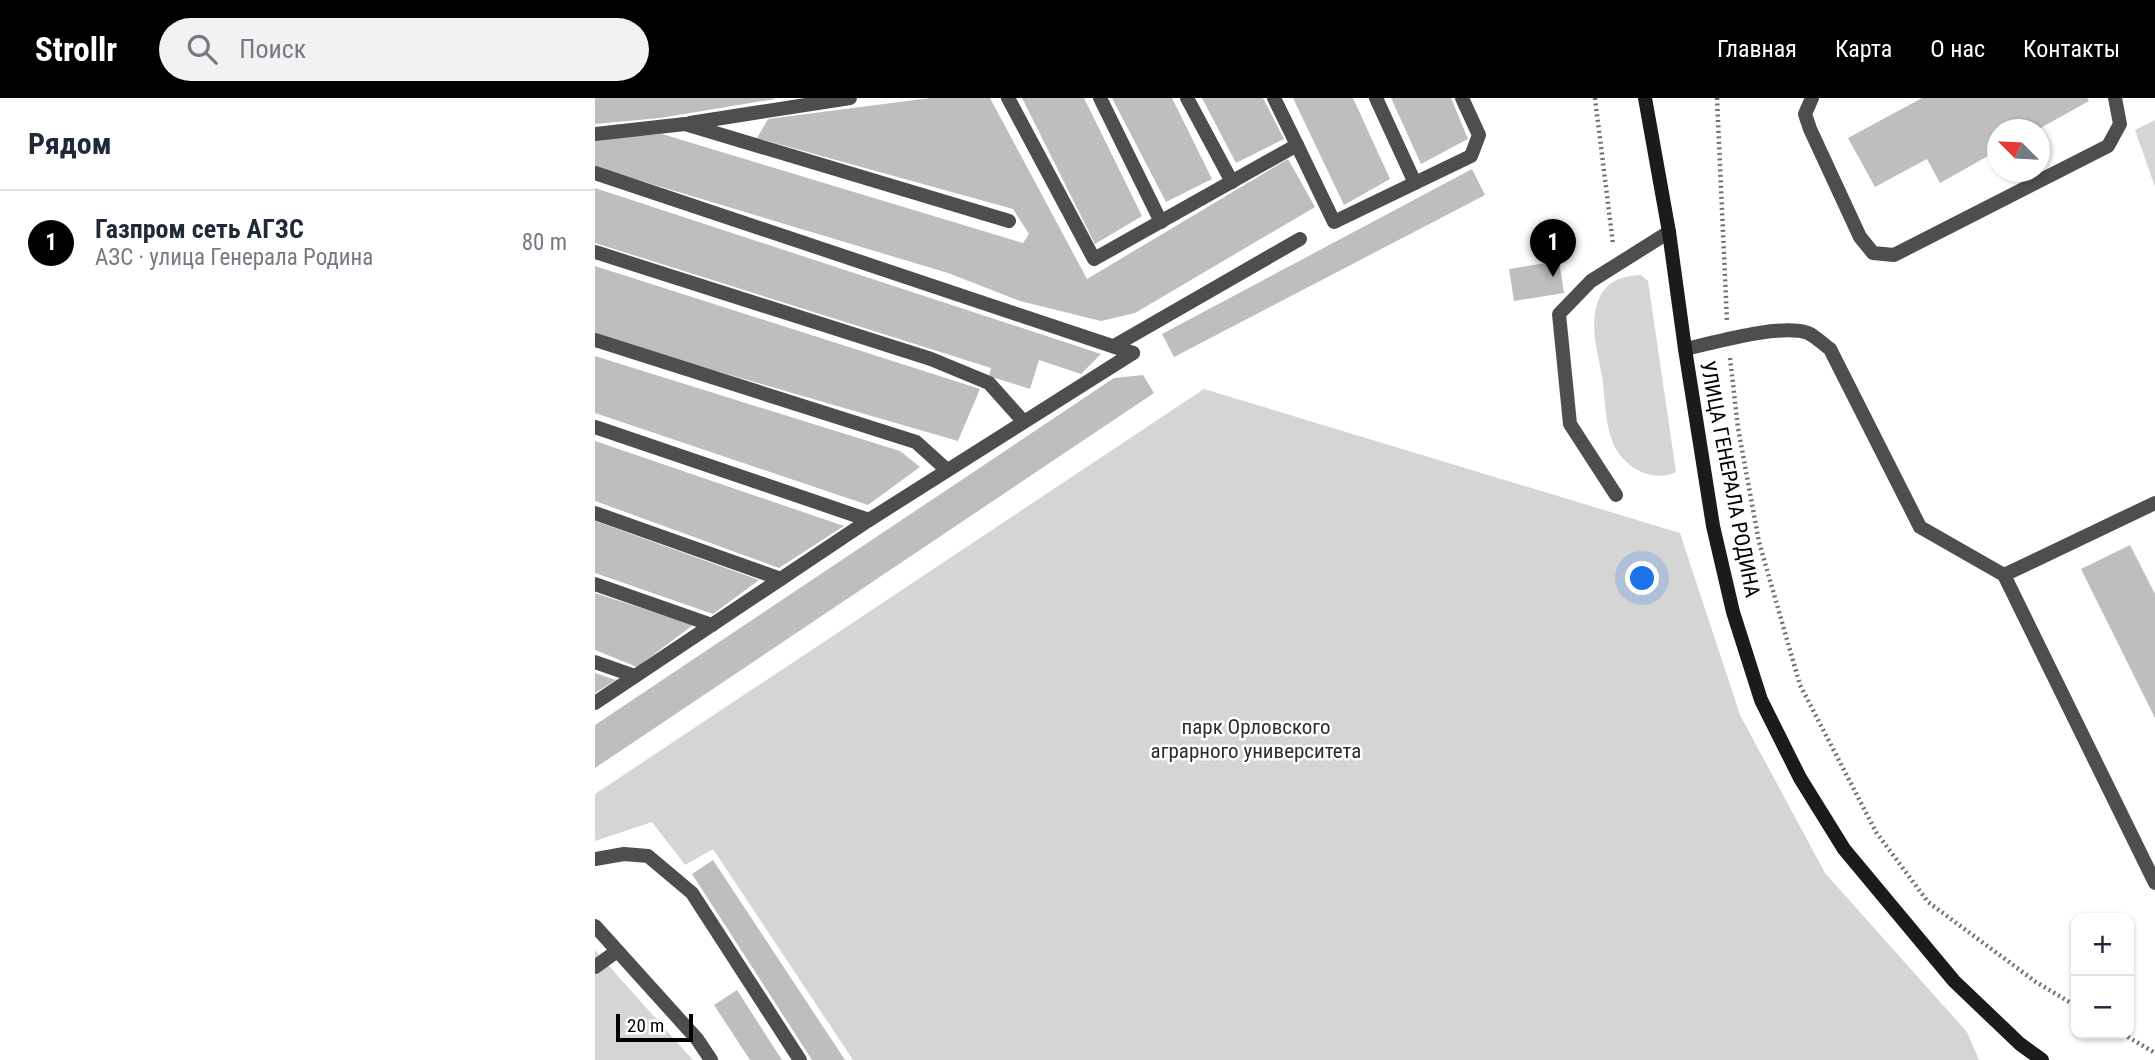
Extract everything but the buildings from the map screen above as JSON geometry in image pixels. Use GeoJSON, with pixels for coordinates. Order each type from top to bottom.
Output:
{"type":"FeatureCollection","features":[{"type":"Feature","properties":{"kind":"main road","name":"УЛИЦА ГЕНЕРАЛА РОДИНА"},"geometry":{"type":"LineString","coordinates":[[1644,98],[1669,232],[1713,526],[1733,611],[1761,700],[1800,778],[1845,849],[1954,981],[2020,1044],[2042,1060]]}},
{"type":"Feature","properties":{"kind":"street"},"geometry":{"type":"LineString","coordinates":[[595,134],[685,124],[850,98]]}},
{"type":"Feature","properties":{"kind":"street"},"geometry":{"type":"LineString","coordinates":[[1008,98],[1094,259],[1297,145]]}},
{"type":"Feature","properties":{"kind":"street"},"geometry":{"type":"LineString","coordinates":[[1100,98],[1161,222]]}},
{"type":"Feature","properties":{"kind":"street"},"geometry":{"type":"LineString","coordinates":[[1187,98],[1232,182]]}},
{"type":"Feature","properties":{"kind":"street"},"geometry":{"type":"LineString","coordinates":[[1274,98],[1334,222],[1471,156],[1479,135],[1462,98]]}},
{"type":"Feature","properties":{"kind":"street"},"geometry":{"type":"LineString","coordinates":[[1376,98],[1415,183]]}},
{"type":"Feature","properties":{"kind":"street"},"geometry":{"type":"LineString","coordinates":[[1812,98],[1805,114],[1810,129],[1860,237],[1873,253],[1894,255],[2108,146],[2120,124],[2115,98]]}},
{"type":"Feature","properties":{"kind":"street"},"geometry":{"type":"LineString","coordinates":[[685,124],[1009,221]]}},
{"type":"Feature","properties":{"kind":"street"},"geometry":{"type":"LineString","coordinates":[[595,173],[1133,353],[869,520],[595,703]]}},
{"type":"Feature","properties":{"kind":"street"},"geometry":{"type":"LineString","coordinates":[[1616,495],[1570,424],[1559,314],[1591,281],[1669,232]]}},
{"type":"Feature","properties":{"kind":"street"},"geometry":{"type":"LineString","coordinates":[[1114,346],[1300,239]]}},
{"type":"Feature","properties":{"kind":"street"},"geometry":{"type":"LineString","coordinates":[[595,252],[931,359],[989,383],[1023,421]]}},
{"type":"Feature","properties":{"kind":"street"},"geometry":{"type":"LineString","coordinates":[[1685,349],[1785,330],[1808,333],[1830,349],[1920,527],[2004,575],[2155,883]]}},
{"type":"Feature","properties":{"kind":"street"},"geometry":{"type":"LineString","coordinates":[[595,340],[916,442],[947,470]]}},
{"type":"Feature","properties":{"kind":"street"},"geometry":{"type":"LineString","coordinates":[[595,427],[869,520]]}},
{"type":"Feature","properties":{"kind":"street"},"geometry":{"type":"LineString","coordinates":[[2004,575],[2155,503]]}},
{"type":"Feature","properties":{"kind":"street"},"geometry":{"type":"LineString","coordinates":[[595,513],[781,579]]}},
{"type":"Feature","properties":{"kind":"street"},"geometry":{"type":"LineString","coordinates":[[595,584],[712,625]]}},
{"type":"Feature","properties":{"kind":"street"},"geometry":{"type":"LineString","coordinates":[[595,662],[635,676]]}},
{"type":"Feature","properties":{"kind":"street"},"geometry":{"type":"LineString","coordinates":[[595,859],[624,854],[648,856],[692,893],[800,1060]]}},
{"type":"Feature","properties":{"kind":"street"},"geometry":{"type":"LineString","coordinates":[[595,926],[697,1038],[711,1060]]}},
{"type":"Feature","properties":{"kind":"street"},"geometry":{"type":"LineString","coordinates":[[595,967],[617,951]]}},
{"type":"Feature","properties":{"kind":"path"},"geometry":{"type":"LineString","coordinates":[[1595,98],[1616,265]]}},
{"type":"Feature","properties":{"kind":"path"},"geometry":{"type":"LineString","coordinates":[[1717,98],[1728,339],[1738,428],[1759,542],[1800,685],[1876,832],[1929,902],[2036,982],[2071,1003]]}},
{"type":"Feature","properties":{"kind":"path"},"geometry":{"type":"LineString","coordinates":[[2131,1039],[2155,1053]]}},
{"type":"Feature","properties":{"kind":"green space"},"geometry":{"type":"Polygon","coordinates":[[[2155,120],[2155,187],[2135,130],[2155,120]]]}},
{"type":"Feature","properties":{"kind":"green space"},"geometry":{"type":"Polygon","coordinates":[[[1641,275],[1648,281],[1676,472],[1657,476],[1630,465],[1616,449],[1608,426],[1595,339],[1595,310],[1601,294],[1610,284],[1621,278],[1641,275]]]}},
{"type":"Feature","properties":{"kind":"green space","name":"парк Орловского аграрного университета"},"geometry":{"type":"Polygon","coordinates":[[[1204,389],[1680,533],[1740,715],[1825,873],[1967,1032],[1979,1060],[853,1060],[713,849],[685,865],[652,822],[595,841],[595,794],[1204,389]]]}},
{"type":"Feature","properties":{"kind":"green space"},"geometry":{"type":"Polygon","coordinates":[[[595,950],[600,956],[693,1060],[595,1060],[595,950]]]}},
{"type":"Feature","properties":{"kind":"place","name":"Газпром сеть АГЗС"},"geometry":{"type":"Point","coordinates":[1553,277]}}]}
